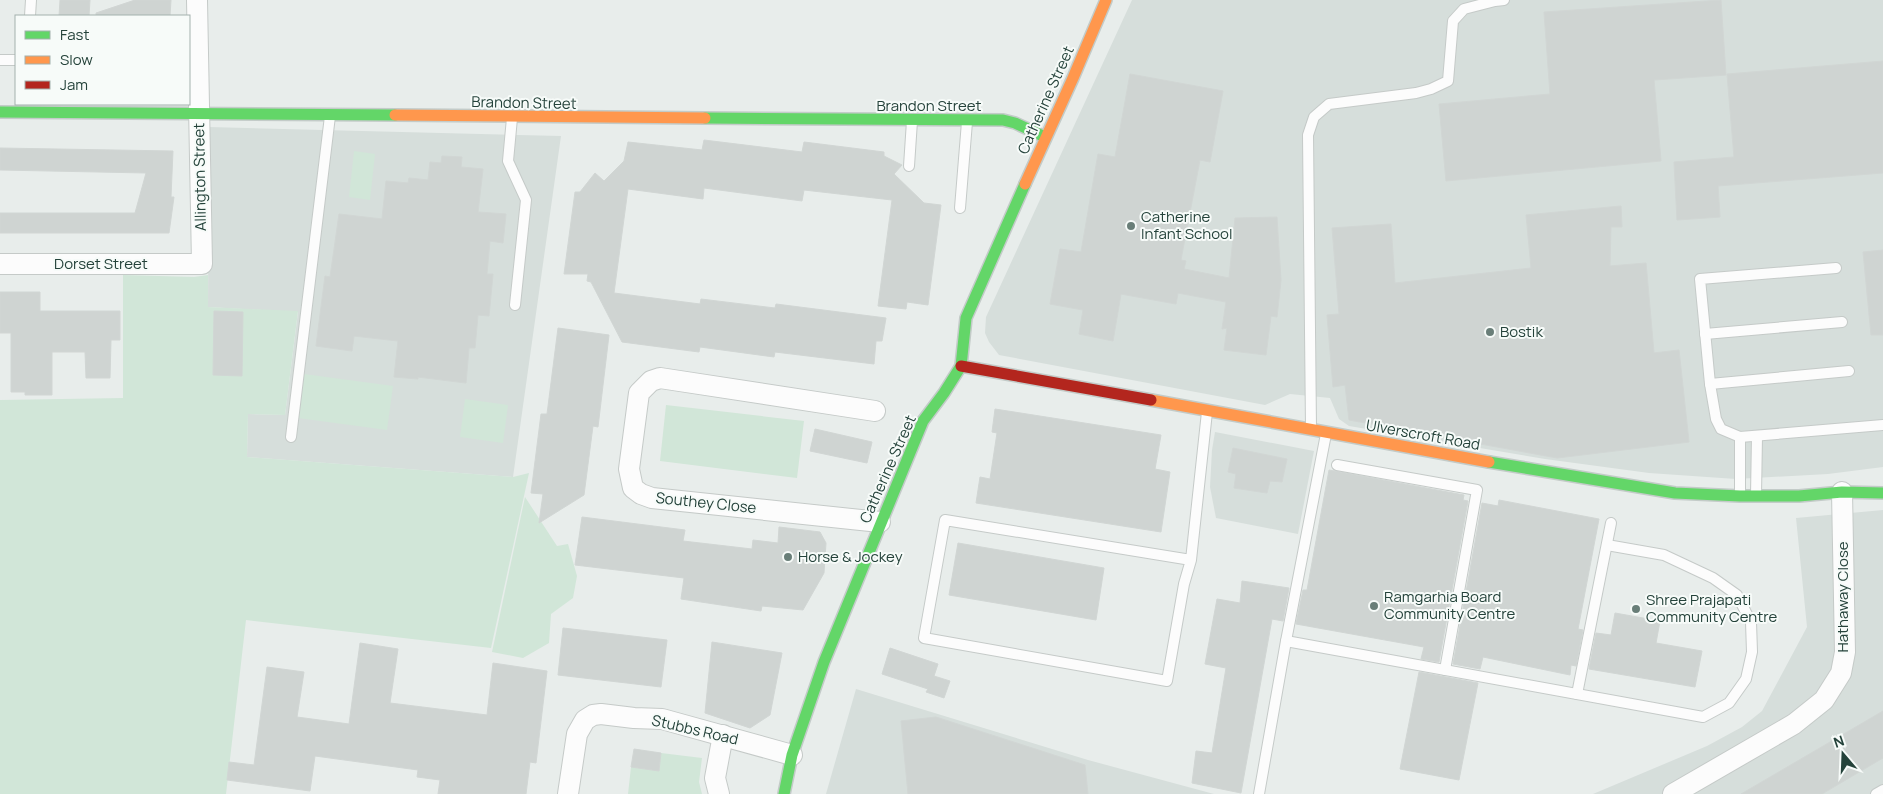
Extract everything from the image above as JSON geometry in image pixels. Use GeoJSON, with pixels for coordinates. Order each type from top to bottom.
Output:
{"type":"FeatureCollection","features":[{"type":"Feature","properties":{"kind":"street","name":"Allington Street"},"geometry":{"type":"LineString","coordinates":[[197,0],[202,264]]}},
{"type":"Feature","properties":{"kind":"street","name":"Catherine Street"},"geometry":{"type":"LineString","coordinates":[[784,794],[792,755],[824,662],[880,522],[923,421],[961,366],[966,318],[1045,137],[1074,78],[1106,0]]}},
{"type":"Feature","properties":{"kind":"street","name":"Brandon Street"},"geometry":{"type":"LineString","coordinates":[[0,112],[25,108],[330,116],[912,121],[1003,120],[1045,137]]}},
{"type":"Feature","properties":{"kind":"street","name":"Dorset Street"},"geometry":{"type":"LineString","coordinates":[[0,264],[202,264]]}},
{"type":"Feature","properties":{"kind":"street","name":"Ulverscroft Road"},"geometry":{"type":"LineString","coordinates":[[961,366],[1589,480],[1675,493],[1756,497],[1842,492],[1883,493]]}},
{"type":"Feature","properties":{"kind":"street","name":"Southey Close"},"geometry":{"type":"LineString","coordinates":[[875,411],[660,378],[644,386],[639,393],[628,469],[633,488],[641,494],[652,498],[880,522]]}},
{"type":"Feature","properties":{"kind":"street","name":"Hathaway Close"},"geometry":{"type":"LineString","coordinates":[[1673,794],[1794,724],[1824,700],[1841,673],[1845,652],[1842,492]]}},
{"type":"Feature","properties":{"kind":"street","name":"Stubbs Road"},"geometry":{"type":"LineString","coordinates":[[568,794],[577,734],[585,720],[593,715],[662,719],[792,755]]}},
{"type":"Feature","properties":{"kind":"street"},"geometry":{"type":"LineString","coordinates":[[720,794],[715,778],[723,735]]}},
{"type":"Feature","properties":{"kind":"lane"},"geometry":{"type":"LineString","coordinates":[[30,0],[30,15]]}},
{"type":"Feature","properties":{"kind":"lane"},"geometry":{"type":"LineString","coordinates":[[1311,430],[1308,135],[1314,117],[1329,104],[1416,93],[1431,89],[1448,81],[1453,21],[1464,9],[1504,0]]}},
{"type":"Feature","properties":{"kind":"lane"},"geometry":{"type":"LineString","coordinates":[[0,60],[15,60]]}},
{"type":"Feature","properties":{"kind":"lane"},"geometry":{"type":"LineString","coordinates":[[291,438],[330,116]]}},
{"type":"Feature","properties":{"kind":"lane"},"geometry":{"type":"LineString","coordinates":[[512,118],[508,161],[526,200],[515,305]]}},
{"type":"Feature","properties":{"kind":"lane"},"geometry":{"type":"LineString","coordinates":[[960,208],[967,120]]}},
{"type":"Feature","properties":{"kind":"lane"},"geometry":{"type":"LineString","coordinates":[[909,166],[912,121]]}},
{"type":"Feature","properties":{"kind":"lane"},"geometry":{"type":"LineString","coordinates":[[1836,268],[1700,279],[1710,384],[1716,419],[1721,429],[1740,438],[1883,425]]}},
{"type":"Feature","properties":{"kind":"lane"},"geometry":{"type":"LineString","coordinates":[[1705,334],[1842,322]]}},
{"type":"Feature","properties":{"kind":"lane"},"geometry":{"type":"LineString","coordinates":[[1710,384],[1849,371]]}},
{"type":"Feature","properties":{"kind":"lane"},"geometry":{"type":"LineString","coordinates":[[1191,560],[945,520],[924,638],[1167,681],[1184,584],[1191,560],[1207,411]]}},
{"type":"Feature","properties":{"kind":"lane"},"geometry":{"type":"LineString","coordinates":[[1259,794],[1326,433]]}},
{"type":"Feature","properties":{"kind":"lane"},"geometry":{"type":"LineString","coordinates":[[1756,497],[1757,436]]}},
{"type":"Feature","properties":{"kind":"lane"},"geometry":{"type":"LineString","coordinates":[[1740,438],[1740,496]]}},
{"type":"Feature","properties":{"kind":"lane"},"geometry":{"type":"LineString","coordinates":[[1337,465],[1477,490],[1445,670]]}},
{"type":"Feature","properties":{"kind":"lane"},"geometry":{"type":"LineString","coordinates":[[1577,694],[1611,523]]}},
{"type":"Feature","properties":{"kind":"lane"},"geometry":{"type":"LineString","coordinates":[[1286,641],[1703,717],[1729,703],[1746,679],[1752,652],[1751,622],[1737,595],[1713,578],[1664,555],[1607,545]]}},
{"type":"Feature","properties":{"kind":"lane"},"geometry":{"type":"LineString","coordinates":[[1876,794],[1883,790]]}},
{"type":"Feature","properties":{"kind":"shaded area"},"geometry":{"type":"Polygon","coordinates":[[[1132,0],[1883,0],[1883,467],[1828,474],[1736,479],[1649,473],[1545,459],[1349,426],[1339,419],[1330,398],[1290,394],[1265,405],[999,355],[985,333],[986,317],[1132,0]]]}},
{"type":"Feature","properties":{"kind":"shaded area"},"geometry":{"type":"Polygon","coordinates":[[[209,127],[561,136],[513,477],[247,457],[248,414],[285,415],[298,312],[208,307],[209,127]]]}},
{"type":"Feature","properties":{"kind":"shaded area"},"geometry":{"type":"Polygon","coordinates":[[[1215,432],[1314,451],[1298,534],[1216,518],[1210,487],[1215,432]]]}},
{"type":"Feature","properties":{"kind":"shaded area"},"geometry":{"type":"Polygon","coordinates":[[[1883,510],[1883,794],[1593,794],[1707,746],[1742,727],[1762,711],[1807,627],[1796,518],[1883,510]]]}},
{"type":"Feature","properties":{"kind":"shaded area"},"geometry":{"type":"Polygon","coordinates":[[[856,689],[1088,760],[1214,794],[826,794],[856,689]]]}},
{"type":"Feature","properties":{"kind":"green space"},"geometry":{"type":"Polygon","coordinates":[[[354,151],[375,154],[370,200],[349,197],[354,151]]]}},
{"type":"Feature","properties":{"kind":"green space"},"geometry":{"type":"Polygon","coordinates":[[[123,275],[194,277],[208,275],[208,307],[298,311],[285,415],[248,414],[247,457],[513,477],[529,473],[491,648],[246,620],[226,794],[0,794],[0,400],[123,398],[123,275]]]}},
{"type":"Feature","properties":{"kind":"green space"},"geometry":{"type":"Polygon","coordinates":[[[304,374],[393,386],[387,430],[298,418],[304,374]]]}},
{"type":"Feature","properties":{"kind":"green space"},"geometry":{"type":"Polygon","coordinates":[[[465,399],[508,405],[503,443],[460,437],[465,399]]]}},
{"type":"Feature","properties":{"kind":"green space"},"geometry":{"type":"Polygon","coordinates":[[[666,405],[804,421],[797,478],[660,461],[666,405]]]}},
{"type":"Feature","properties":{"kind":"green space"},"geometry":{"type":"Polygon","coordinates":[[[525,497],[557,546],[568,544],[577,576],[573,598],[551,614],[549,643],[523,658],[492,652],[525,497]]]}},
{"type":"Feature","properties":{"kind":"green space"},"geometry":{"type":"Polygon","coordinates":[[[661,753],[702,758],[699,782],[702,794],[628,794],[631,767],[659,771],[661,753]]]}},
{"type":"Feature","properties":{"kind":"building"},"geometry":{"type":"Polygon","coordinates":[[[60,0],[90,0],[89,15],[59,15],[60,0]]]}},
{"type":"Feature","properties":{"kind":"building"},"geometry":{"type":"Polygon","coordinates":[[[135,0],[171,0],[170,15],[96,15],[96,13],[135,0]]]}},
{"type":"Feature","properties":{"kind":"building"},"geometry":{"type":"Polygon","coordinates":[[[1721,0],[1726,75],[1654,80],[1661,161],[1446,181],[1439,104],[1550,94],[1544,12],[1721,0]]]}},
{"type":"Feature","properties":{"kind":"building"},"geometry":{"type":"Polygon","coordinates":[[[1883,61],[1883,173],[1718,186],[1720,217],[1677,220],[1674,162],[1734,157],[1727,74],[1883,61]]]}},
{"type":"Feature","properties":{"kind":"building"},"geometry":{"type":"Polygon","coordinates":[[[1130,74],[1223,91],[1210,162],[1200,160],[1181,260],[1186,261],[1184,269],[1229,278],[1235,218],[1277,217],[1281,280],[1277,317],[1271,316],[1266,355],[1224,350],[1227,328],[1222,329],[1226,302],[1178,293],[1176,304],[1121,294],[1113,341],[1079,334],[1083,310],[1050,304],[1060,249],[1081,252],[1098,154],[1115,157],[1130,74]]]}},
{"type":"Feature","properties":{"kind":"building"},"geometry":{"type":"Polygon","coordinates":[[[704,140],[802,152],[804,142],[884,152],[884,156],[902,165],[894,174],[924,203],[941,205],[928,305],[907,302],[906,309],[878,306],[892,200],[804,190],[802,201],[704,188],[703,199],[628,189],[614,293],[700,304],[701,299],[775,308],[776,304],[886,318],[882,341],[876,341],[874,364],[775,352],[774,357],[700,347],[699,352],[622,342],[591,282],[587,281],[588,274],[564,274],[575,192],[580,192],[595,173],[604,181],[624,161],[628,142],[702,150],[704,140]]]}},
{"type":"Feature","properties":{"kind":"building"},"geometry":{"type":"Polygon","coordinates":[[[0,148],[173,151],[171,197],[174,197],[169,233],[0,233],[0,213],[135,213],[146,173],[0,170],[0,148]]]}},
{"type":"Feature","properties":{"kind":"building"},"geometry":{"type":"Polygon","coordinates":[[[442,156],[462,157],[461,167],[483,169],[478,212],[506,214],[503,243],[490,241],[487,274],[493,274],[489,316],[478,315],[475,348],[469,348],[466,383],[418,377],[418,379],[394,377],[398,341],[354,336],[352,351],[316,346],[325,276],[330,277],[339,214],[382,219],[386,181],[408,183],[409,178],[428,180],[430,162],[441,163],[442,156]]]}},
{"type":"Feature","properties":{"kind":"building","name":"Bostik"},"geometry":{"type":"Polygon","coordinates":[[[1621,206],[1622,227],[1611,227],[1610,266],[1646,263],[1654,353],[1679,350],[1689,442],[1557,458],[1349,420],[1345,385],[1333,387],[1327,315],[1339,314],[1332,228],[1391,224],[1395,283],[1531,268],[1526,215],[1621,206]]]}},
{"type":"Feature","properties":{"kind":"building"},"geometry":{"type":"Polygon","coordinates":[[[1883,250],[1883,335],[1871,335],[1863,252],[1883,250]]]}},
{"type":"Feature","properties":{"kind":"building"},"geometry":{"type":"Polygon","coordinates":[[[0,292],[40,292],[40,311],[120,311],[120,340],[111,340],[110,378],[86,378],[85,352],[52,352],[52,395],[25,395],[25,392],[11,392],[11,333],[0,333],[0,292]]]}},
{"type":"Feature","properties":{"kind":"building"},"geometry":{"type":"Polygon","coordinates":[[[214,311],[243,312],[242,376],[213,375],[214,311]]]}},
{"type":"Feature","properties":{"kind":"building"},"geometry":{"type":"Polygon","coordinates":[[[558,328],[609,335],[598,427],[593,426],[584,495],[539,523],[543,494],[531,493],[541,414],[547,414],[558,328]]]}},
{"type":"Feature","properties":{"kind":"building"},"geometry":{"type":"Polygon","coordinates":[[[995,409],[1161,435],[1155,469],[1170,472],[1161,532],[976,503],[980,477],[990,479],[997,433],[992,432],[995,409]]]}},
{"type":"Feature","properties":{"kind":"building"},"geometry":{"type":"Polygon","coordinates":[[[815,429],[872,442],[867,463],[810,451],[815,429]]]}},
{"type":"Feature","properties":{"kind":"building"},"geometry":{"type":"Polygon","coordinates":[[[1233,448],[1287,459],[1282,482],[1270,481],[1267,493],[1234,488],[1236,474],[1228,472],[1233,448]]]}},
{"type":"Feature","properties":{"kind":"building"},"geometry":{"type":"Polygon","coordinates":[[[1329,470],[1464,495],[1463,500],[1468,501],[1439,662],[1421,659],[1424,647],[1296,624],[1303,590],[1307,590],[1329,470]]]}},
{"type":"Feature","properties":{"kind":"building"},"geometry":{"type":"Polygon","coordinates":[[[1499,500],[1599,519],[1578,629],[1583,630],[1576,666],[1571,665],[1570,675],[1483,657],[1480,669],[1453,664],[1482,503],[1498,506],[1499,500]]]}},
{"type":"Feature","properties":{"kind":"building"},"geometry":{"type":"Polygon","coordinates":[[[582,517],[685,530],[683,541],[752,549],[753,540],[778,543],[779,527],[820,532],[826,543],[824,573],[803,610],[762,606],[761,611],[681,599],[684,578],[575,565],[582,517]]]}},
{"type":"Feature","properties":{"kind":"building"},"geometry":{"type":"Polygon","coordinates":[[[958,543],[1104,568],[1096,620],[949,595],[958,543]]]}},
{"type":"Feature","properties":{"kind":"building"},"geometry":{"type":"Polygon","coordinates":[[[1242,581],[1289,588],[1283,621],[1272,619],[1241,793],[1192,783],[1196,751],[1212,753],[1226,668],[1205,664],[1217,599],[1240,603],[1242,581]]]}},
{"type":"Feature","properties":{"kind":"building"},"geometry":{"type":"Polygon","coordinates":[[[1615,613],[1660,621],[1656,643],[1702,651],[1695,687],[1589,669],[1596,633],[1611,635],[1615,613]]]}},
{"type":"Feature","properties":{"kind":"building"},"geometry":{"type":"Polygon","coordinates":[[[563,628],[667,640],[661,687],[558,675],[563,628]]]}},
{"type":"Feature","properties":{"kind":"building"},"geometry":{"type":"Polygon","coordinates":[[[712,642],[782,653],[770,715],[750,728],[705,713],[712,642]]]}},
{"type":"Feature","properties":{"kind":"building"},"geometry":{"type":"Polygon","coordinates":[[[360,643],[398,649],[390,703],[487,715],[493,663],[547,671],[536,763],[530,762],[526,794],[438,794],[440,780],[417,777],[418,770],[315,756],[310,791],[227,780],[229,762],[254,765],[267,667],[304,672],[297,717],[349,724],[360,643]]]}},
{"type":"Feature","properties":{"kind":"building"},"geometry":{"type":"Polygon","coordinates":[[[890,648],[938,664],[934,676],[950,681],[944,698],[926,692],[928,689],[882,674],[890,648]]]}},
{"type":"Feature","properties":{"kind":"building"},"geometry":{"type":"Polygon","coordinates":[[[1419,672],[1478,683],[1459,780],[1400,769],[1419,672]]]}},
{"type":"Feature","properties":{"kind":"building"},"geometry":{"type":"Polygon","coordinates":[[[1883,711],[1883,758],[1822,794],[1741,794],[1883,711]]]}},
{"type":"Feature","properties":{"kind":"building"},"geometry":{"type":"Polygon","coordinates":[[[936,717],[1085,765],[1088,794],[908,794],[901,721],[936,717]]]}},
{"type":"Feature","properties":{"kind":"building"},"geometry":{"type":"Polygon","coordinates":[[[634,749],[661,753],[659,771],[631,767],[634,749]]]}},
{"type":"Feature","properties":{"kind":"traffic: fast"},"geometry":{"type":"LineString","coordinates":[[0,112],[395,115]]}},
{"type":"Feature","properties":{"kind":"traffic: fast"},"geometry":{"type":"LineString","coordinates":[[705,118],[1003,120],[1015,123],[1045,137]]}},
{"type":"Feature","properties":{"kind":"traffic: fast"},"geometry":{"type":"LineString","coordinates":[[784,794],[792,755],[824,662],[923,421],[961,366],[966,318],[1025,184]]}},
{"type":"Feature","properties":{"kind":"traffic: fast"},"geometry":{"type":"LineString","coordinates":[[1489,462],[1675,493],[1740,496],[1799,496],[1842,492],[1883,493]]}},
{"type":"Feature","properties":{"kind":"traffic: slow"},"geometry":{"type":"LineString","coordinates":[[1025,184],[1106,0]]}},
{"type":"Feature","properties":{"kind":"traffic: slow"},"geometry":{"type":"LineString","coordinates":[[395,115],[705,118]]}},
{"type":"Feature","properties":{"kind":"traffic: slow"},"geometry":{"type":"LineString","coordinates":[[1151,400],[1489,462]]}},
{"type":"Feature","properties":{"kind":"traffic: jam"},"geometry":{"type":"LineString","coordinates":[[961,366],[1151,400]]}},
{"type":"Feature","properties":{"kind":"place","name":"Catherine Infant School"},"geometry":{"type":"Point","coordinates":[1131,226]}},
{"type":"Feature","properties":{"kind":"place","name":"Bostik"},"geometry":{"type":"Point","coordinates":[1490,332]}},
{"type":"Feature","properties":{"kind":"place","name":"Horse & Jockey"},"geometry":{"type":"Point","coordinates":[788,557]}},
{"type":"Feature","properties":{"kind":"place","name":"Ramgarhia Board Community Centre"},"geometry":{"type":"Point","coordinates":[1374,606]}},
{"type":"Feature","properties":{"kind":"place","name":"Shree Prajapati Community Centre"},"geometry":{"type":"Point","coordinates":[1636,609]}}]}
